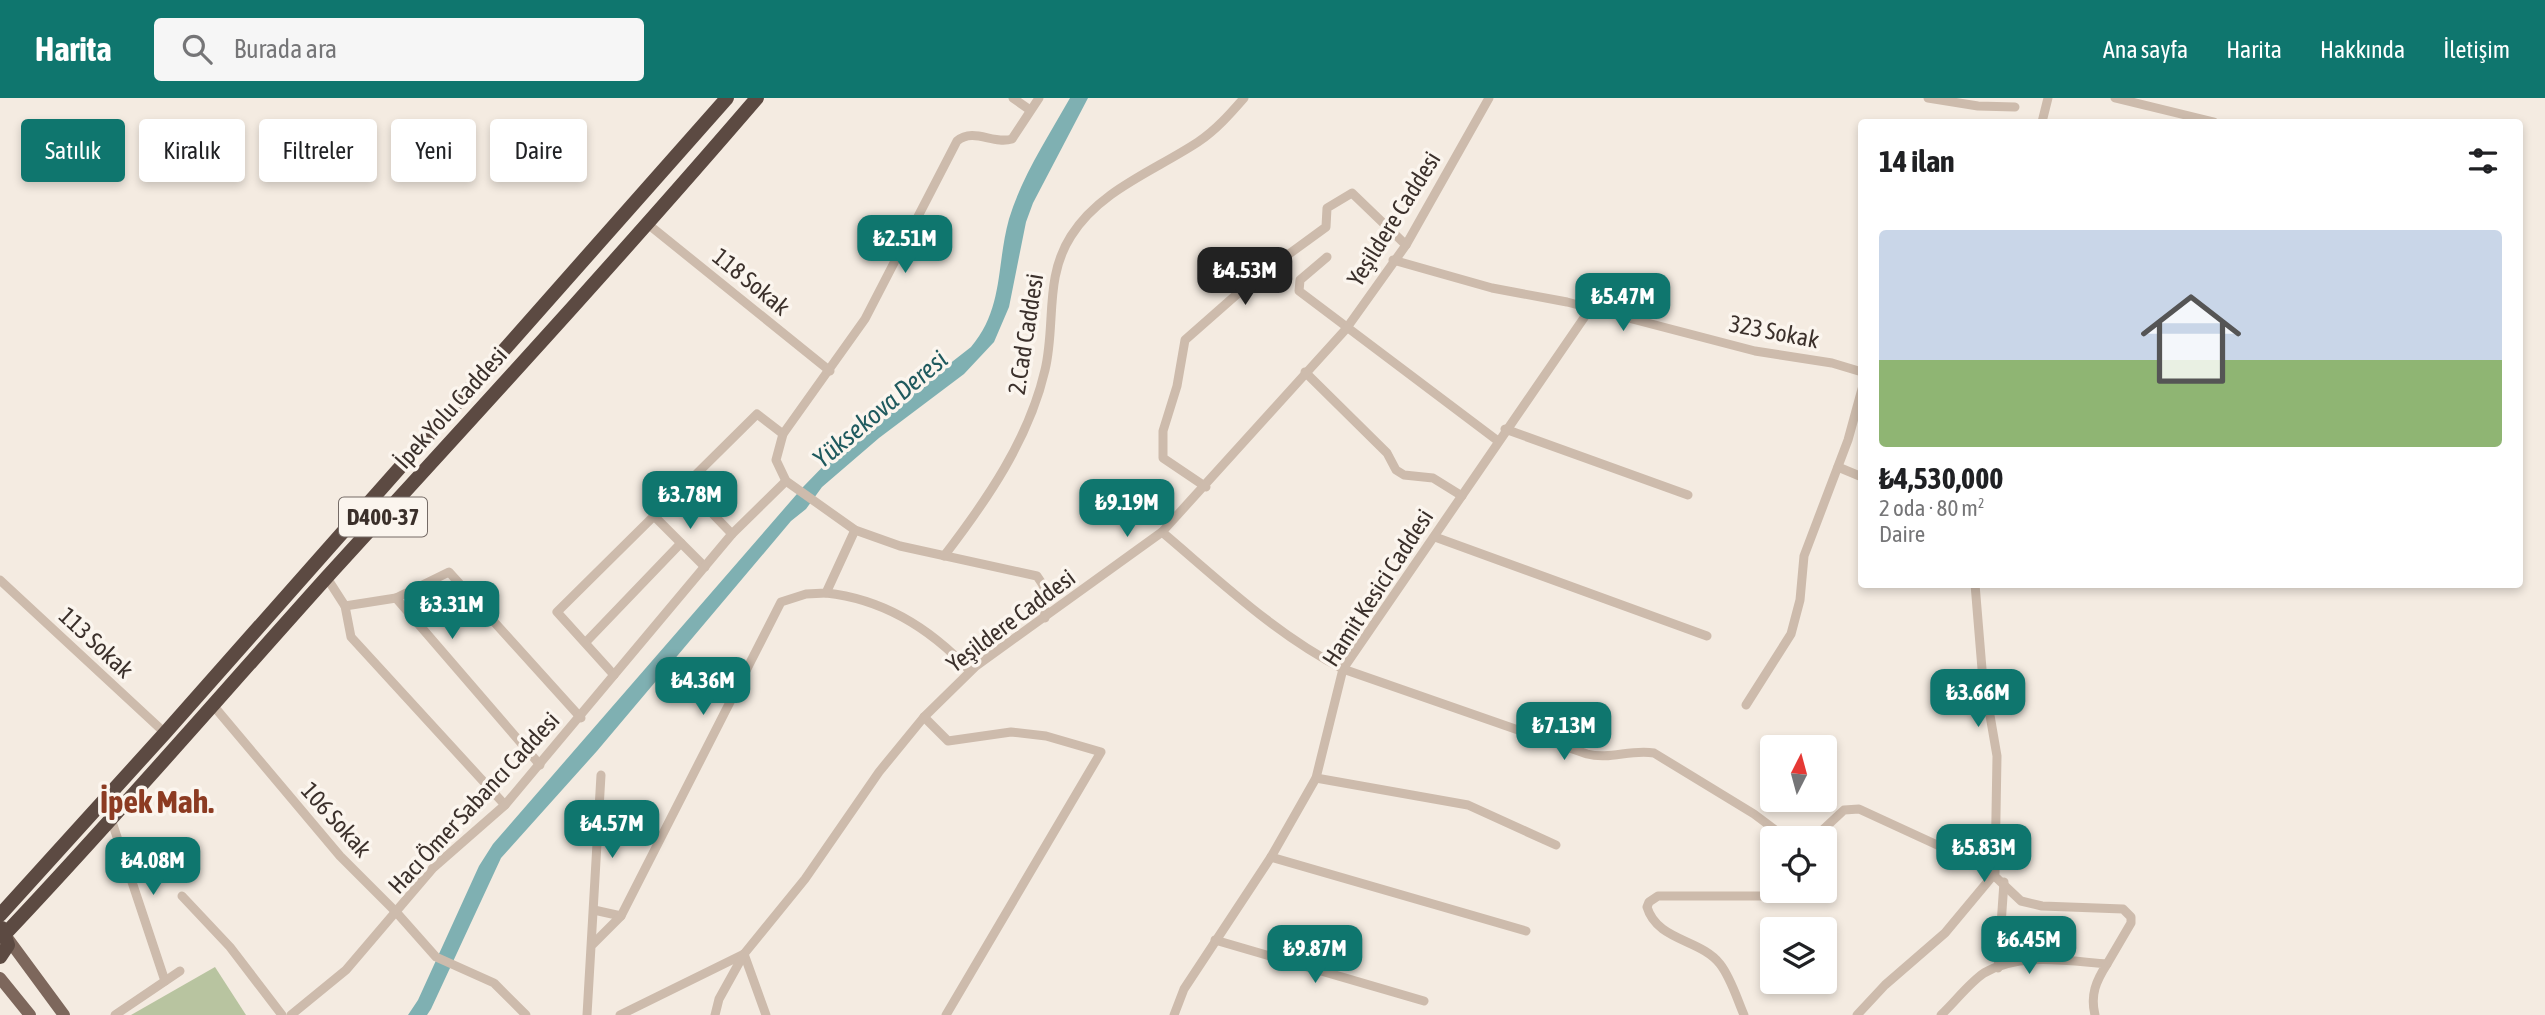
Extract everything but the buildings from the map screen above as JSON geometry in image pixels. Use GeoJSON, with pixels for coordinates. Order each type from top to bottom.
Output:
{"type":"FeatureCollection","features":[{"type":"Feature","properties":{"kind":"highway","name":"İpek Yolu Caddesi"},"geometry":{"type":"LineString","coordinates":[[0,915],[165,733],[727,98]]}},
{"type":"Feature","properties":{"kind":"highway","name":"İpek Yolu Caddesi"},"geometry":{"type":"LineString","coordinates":[[0,957],[6,951],[5,933],[112,821],[212,704],[649,225],[757,98]]}},
{"type":"Feature","properties":{"kind":"main road"},"geometry":{"type":"LineString","coordinates":[[5,933],[64,1015]]}},
{"type":"Feature","properties":{"kind":"main road"},"geometry":{"type":"LineString","coordinates":[[0,978],[30,1015]]}},
{"type":"Feature","properties":{"kind":"street"},"geometry":{"type":"LineString","coordinates":[[1013,98],[1030,110]]}},
{"type":"Feature","properties":{"kind":"street"},"geometry":{"type":"LineString","coordinates":[[1039,98],[1016,134],[1007,141],[973,135],[957,141],[865,319],[783,434],[776,460],[790,484],[855,530],[944,556],[1037,576],[1043,585],[1045,618]]}},
{"type":"Feature","properties":{"kind":"street","name":"2.Cad Caddesi"},"geometry":{"type":"LineString","coordinates":[[944,556],[975,516],[1030,422],[1045,368],[1053,275],[1069,239],[1099,202],[1200,141],[1244,98]]}},
{"type":"Feature","properties":{"kind":"street","name":"Yeşildere Caddesi"},"geometry":{"type":"LineString","coordinates":[[744,954],[805,879],[879,772],[924,717],[971,671],[1162,532],[1206,487],[1305,372],[1346,329],[1406,245],[1489,98]]}},
{"type":"Feature","properties":{"kind":"street"},"geometry":{"type":"LineString","coordinates":[[1928,98],[1978,106],[2015,107]]}},
{"type":"Feature","properties":{"kind":"street"},"geometry":{"type":"LineString","coordinates":[[2043,119],[2048,98]]}},
{"type":"Feature","properties":{"kind":"street"},"geometry":{"type":"LineString","coordinates":[[2115,98],[2202,119]]}},
{"type":"Feature","properties":{"kind":"street"},"geometry":{"type":"LineString","coordinates":[[1206,487],[1163,458],[1163,431],[1177,386],[1185,340],[1252,281],[1326,226],[1327,208],[1352,193],[1406,245]]}},
{"type":"Feature","properties":{"kind":"street","name":"118 Sokak"},"geometry":{"type":"LineString","coordinates":[[649,225],[830,371]]}},
{"type":"Feature","properties":{"kind":"street"},"geometry":{"type":"LineString","coordinates":[[1328,257],[1300,280],[1299,291],[1498,441]]}},
{"type":"Feature","properties":{"kind":"street","name":"323 Sokak"},"geometry":{"type":"LineString","coordinates":[[1393,260],[1492,288],[1590,309],[1755,351],[1832,363],[1858,371]]}},
{"type":"Feature","properties":{"kind":"street","name":"Hamit Kesici Caddesi"},"geometry":{"type":"LineString","coordinates":[[1174,1015],[1184,989],[1271,857],[1315,778],[1343,669],[1435,537],[1505,429],[1590,309]]}},
{"type":"Feature","properties":{"kind":"street"},"geometry":{"type":"LineString","coordinates":[[1305,372],[1387,453],[1396,470],[1404,475],[1433,478],[1462,496]]}},
{"type":"Feature","properties":{"kind":"street"},"geometry":{"type":"LineString","coordinates":[[1746,705],[1791,634],[1800,600],[1804,556],[1838,467],[1858,402]]}},
{"type":"Feature","properties":{"kind":"street"},"geometry":{"type":"LineString","coordinates":[[614,675],[557,612],[757,414],[783,434]]}},
{"type":"Feature","properties":{"kind":"street"},"geometry":{"type":"LineString","coordinates":[[1505,429],[1688,495]]}},
{"type":"Feature","properties":{"kind":"street"},"geometry":{"type":"LineString","coordinates":[[1838,467],[1858,475]]}},
{"type":"Feature","properties":{"kind":"street","name":"Hacı Ömer Sabancı Caddesi"},"geometry":{"type":"LineString","coordinates":[[291,1015],[346,970],[433,868],[505,805],[581,718],[732,534],[790,484]]}},
{"type":"Feature","properties":{"kind":"street"},"geometry":{"type":"LineString","coordinates":[[685,485],[732,534]]}},
{"type":"Feature","properties":{"kind":"street"},"geometry":{"type":"LineString","coordinates":[[654,516],[705,568]]}},
{"type":"Feature","properties":{"kind":"street"},"geometry":{"type":"LineString","coordinates":[[826,593],[855,530]]}},
{"type":"Feature","properties":{"kind":"street"},"geometry":{"type":"LineString","coordinates":[[1162,532],[1261,617],[1317,655],[1343,669],[1587,754],[1609,758],[1644,751],[1654,753],[1770,826]]}},
{"type":"Feature","properties":{"kind":"street"},"geometry":{"type":"LineString","coordinates":[[1435,537],[1707,636]]}},
{"type":"Feature","properties":{"kind":"street"},"geometry":{"type":"LineString","coordinates":[[586,642],[681,543]]}},
{"type":"Feature","properties":{"kind":"street"},"geometry":{"type":"LineString","coordinates":[[345,606],[396,598],[449,572],[581,718]]}},
{"type":"Feature","properties":{"kind":"street"},"geometry":{"type":"LineString","coordinates":[[327,578],[345,606],[351,636],[505,805]]}},
{"type":"Feature","properties":{"kind":"street","name":"113 Sokak"},"geometry":{"type":"LineString","coordinates":[[0,580],[165,733]]}},
{"type":"Feature","properties":{"kind":"street"},"geometry":{"type":"LineString","coordinates":[[1857,1015],[1885,985],[1945,933],[1994,873],[1997,756],[1982,669],[1975,588]]}},
{"type":"Feature","properties":{"kind":"street"},"geometry":{"type":"LineString","coordinates":[[593,944],[621,916],[781,602],[806,594],[826,593],[854,596],[880,604],[943,644],[971,671]]}},
{"type":"Feature","properties":{"kind":"street"},"geometry":{"type":"LineString","coordinates":[[396,598],[540,765]]}},
{"type":"Feature","properties":{"kind":"street","name":"106 Sokak"},"geometry":{"type":"LineString","coordinates":[[212,704],[270,777],[436,957],[494,983],[526,1015]]}},
{"type":"Feature","properties":{"kind":"street"},"geometry":{"type":"LineString","coordinates":[[924,717],[948,741],[1011,732],[1046,736],[1101,752],[946,1015]]}},
{"type":"Feature","properties":{"kind":"street"},"geometry":{"type":"LineString","coordinates":[[587,1015],[601,775]]}},
{"type":"Feature","properties":{"kind":"street"},"geometry":{"type":"LineString","coordinates":[[1315,778],[1468,805],[1556,845]]}},
{"type":"Feature","properties":{"kind":"street"},"geometry":{"type":"LineString","coordinates":[[1827,826],[1844,810],[1853,808],[1892,823],[1994,873],[2021,901],[2042,906],[2115,908],[2128,912],[2131,923],[2095,984],[2092,1004],[2095,1015]]}},
{"type":"Feature","properties":{"kind":"street"},"geometry":{"type":"LineString","coordinates":[[112,821],[165,981]]}},
{"type":"Feature","properties":{"kind":"street"},"geometry":{"type":"LineString","coordinates":[[1271,857],[1526,931]]}},
{"type":"Feature","properties":{"kind":"street"},"geometry":{"type":"LineString","coordinates":[[1998,968],[2004,882]]}},
{"type":"Feature","properties":{"kind":"street"},"geometry":{"type":"LineString","coordinates":[[182,896],[230,947],[282,1015]]}},
{"type":"Feature","properties":{"kind":"street"},"geometry":{"type":"LineString","coordinates":[[1744,1015],[1720,964],[1654,922],[1647,907],[1649,902],[1658,896],[1760,896]]}},
{"type":"Feature","properties":{"kind":"street"},"geometry":{"type":"LineString","coordinates":[[594,911],[621,916]]}},
{"type":"Feature","properties":{"kind":"street"},"geometry":{"type":"LineString","coordinates":[[1215,940],[1424,1001]]}},
{"type":"Feature","properties":{"kind":"street"},"geometry":{"type":"LineString","coordinates":[[620,1015],[744,954]]}},
{"type":"Feature","properties":{"kind":"street"},"geometry":{"type":"LineString","coordinates":[[715,1015],[719,999],[744,954]]}},
{"type":"Feature","properties":{"kind":"street"},"geometry":{"type":"LineString","coordinates":[[744,954],[766,1015]]}},
{"type":"Feature","properties":{"kind":"street"},"geometry":{"type":"LineString","coordinates":[[1941,1015],[1983,974],[1998,968],[2050,959],[2107,964]]}},
{"type":"Feature","properties":{"kind":"street"},"geometry":{"type":"LineString","coordinates":[[116,1015],[180,971]]}},
{"type":"Feature","properties":{"kind":"green space"},"geometry":{"type":"Polygon","coordinates":[[[215,967],[246,1015],[131,1015],[215,967]]]}},
{"type":"Feature","properties":{"kind":"water"},"geometry":{"type":"Polygon","coordinates":[[[1070,98],[1088,98],[1033,203],[1026,222],[1009,307],[994,342],[964,374],[879,438],[822,487],[806,509],[791,521],[597,751],[501,858],[431,1009],[427,1015],[408,1015],[418,1000],[479,866],[493,844],[803,487],[838,451],[971,347],[982,332],[998,286],[1005,236],[1014,203],[1036,157],[1070,98]]]}},
{"type":"Feature","properties":{"kind":"district","name":"İpek Mah."},"geometry":{"type":"Point","coordinates":[157,802]}},
{"type":"Feature","properties":{"kind":"water label","name":"Yüksekova Deresi"},"geometry":{"type":"Point","coordinates":[880,409]}}]}
